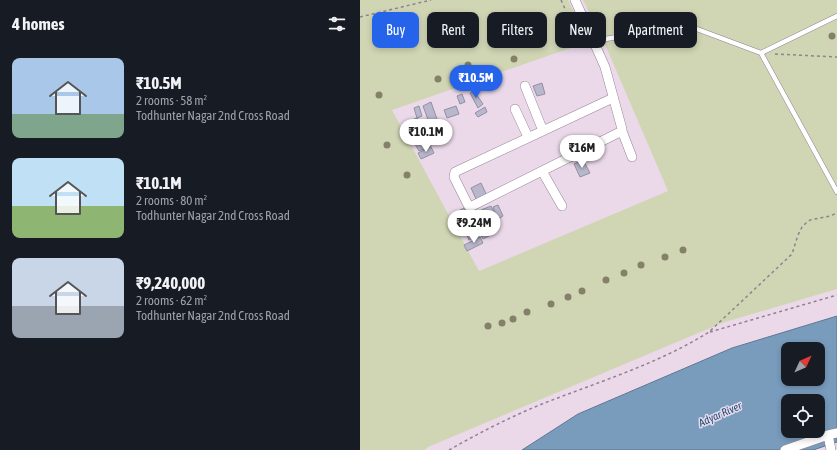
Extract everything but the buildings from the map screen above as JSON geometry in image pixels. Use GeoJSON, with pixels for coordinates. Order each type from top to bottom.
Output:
{"type":"FeatureCollection","features":[{"type":"Feature","properties":{"kind":"street"},"geometry":{"type":"LineString","coordinates":[[575,0],[580,12]]}},
{"type":"Feature","properties":{"kind":"street"},"geometry":{"type":"LineString","coordinates":[[597,48],[605,67],[622,132],[632,157]]}},
{"type":"Feature","properties":{"kind":"street"},"geometry":{"type":"LineString","coordinates":[[525,86],[543,130]]}},
{"type":"Feature","properties":{"kind":"street"},"geometry":{"type":"LineString","coordinates":[[613,98],[457,171],[454,174],[454,177],[468,205],[471,206],[622,132]]}},
{"type":"Feature","properties":{"kind":"street"},"geometry":{"type":"LineString","coordinates":[[515,109],[528,137]]}},
{"type":"Feature","properties":{"kind":"street"},"geometry":{"type":"LineString","coordinates":[[542,171],[562,206]]}},
{"type":"Feature","properties":{"kind":"street"},"geometry":{"type":"LineString","coordinates":[[785,450],[832,434],[831,450]]}},
{"type":"Feature","properties":{"kind":"lane"},"geometry":{"type":"LineString","coordinates":[[761,53],[837,16]]}},
{"type":"Feature","properties":{"kind":"lane"},"geometry":{"type":"LineString","coordinates":[[606,40],[686,25],[761,53],[837,192]]}},
{"type":"Feature","properties":{"kind":"path"},"geometry":{"type":"LineString","coordinates":[[360,18],[431,0]]}},
{"type":"Feature","properties":{"kind":"path"},"geometry":{"type":"LineString","coordinates":[[561,0],[566,11]]}},
{"type":"Feature","properties":{"kind":"path"},"geometry":{"type":"LineString","coordinates":[[761,53],[837,57]]}},
{"type":"Feature","properties":{"kind":"path"},"geometry":{"type":"LineString","coordinates":[[449,450],[510,418],[541,404],[640,366],[709,332],[792,254],[798,235],[806,223],[810,220],[837,213]]}},
{"type":"Feature","properties":{"kind":"path"},"geometry":{"type":"LineString","coordinates":[[709,332],[837,295]]}},
{"type":"Feature","properties":{"kind":"green space"},"geometry":{"type":"Polygon","coordinates":[[[360,0],[568,0],[574,12],[555,12],[555,48],[571,48],[392,110],[479,271],[668,191],[606,47],[606,12],[589,12],[583,0],[837,0],[837,289],[722,323],[428,447],[425,450],[360,450],[360,0]]]}},
{"type":"Feature","properties":{"kind":"water","name":"Adyar River"},"geometry":{"type":"Polygon","coordinates":[[[837,316],[837,442],[813,450],[522,450],[578,414],[732,348],[837,316]]]}}]}
